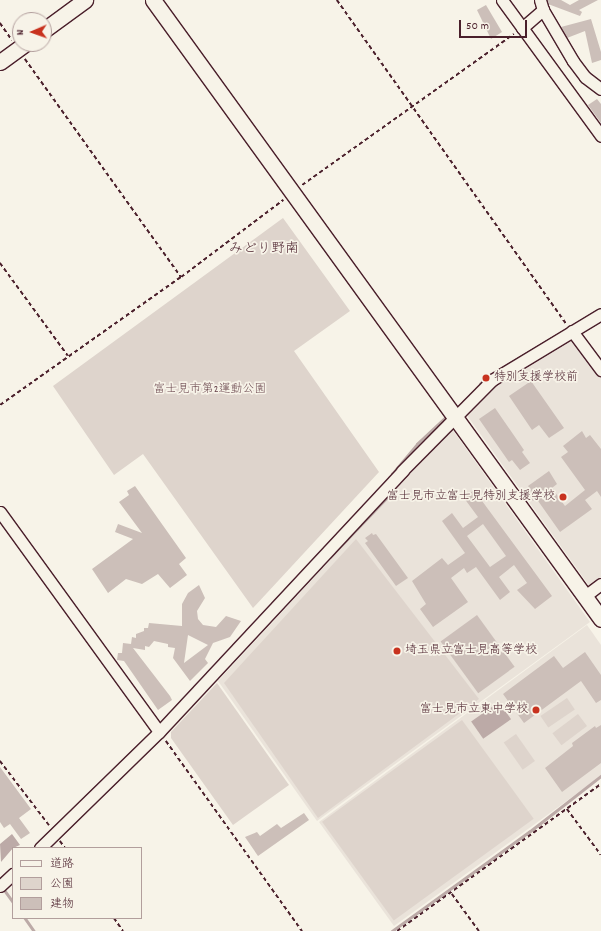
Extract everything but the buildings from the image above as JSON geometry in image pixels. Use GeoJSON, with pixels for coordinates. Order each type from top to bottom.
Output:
{"type":"FeatureCollection","features":[{"type":"Feature","properties":{"kind":"street"},"geometry":{"type":"LineString","coordinates":[[52,24],[86,0]]}},
{"type":"Feature","properties":{"kind":"street"},"geometry":{"type":"LineString","coordinates":[[153,0],[291,194],[601,618]]}},
{"type":"Feature","properties":{"kind":"street"},"geometry":{"type":"LineString","coordinates":[[502,0],[601,136]]}},
{"type":"Feature","properties":{"kind":"street"},"geometry":{"type":"LineString","coordinates":[[522,28],[541,5],[573,61],[585,77],[601,90]]}},
{"type":"Feature","properties":{"kind":"street"},"geometry":{"type":"LineString","coordinates":[[0,62],[15,52]]}},
{"type":"Feature","properties":{"kind":"street"},"geometry":{"type":"LineString","coordinates":[[41,847],[159,732],[455,418],[502,372],[601,314]]}},
{"type":"Feature","properties":{"kind":"street"},"geometry":{"type":"LineString","coordinates":[[572,331],[601,370]]}},
{"type":"Feature","properties":{"kind":"street"},"geometry":{"type":"LineString","coordinates":[[0,512],[159,732]]}},
{"type":"Feature","properties":{"kind":"street"},"geometry":{"type":"LineString","coordinates":[[585,596],[601,584]]}},
{"type":"Feature","properties":{"kind":"street"},"geometry":{"type":"LineString","coordinates":[[0,886],[12,875]]}},
{"type":"Feature","properties":{"kind":"path"},"geometry":{"type":"LineString","coordinates":[[337,0],[572,331]]}},
{"type":"Feature","properties":{"kind":"path"},"geometry":{"type":"LineString","coordinates":[[0,23],[12,36]]}},
{"type":"Feature","properties":{"kind":"path"},"geometry":{"type":"LineString","coordinates":[[0,405],[181,278],[291,194],[522,28]]}},
{"type":"Feature","properties":{"kind":"path"},"geometry":{"type":"LineString","coordinates":[[25,52],[181,278]]}},
{"type":"Feature","properties":{"kind":"path"},"geometry":{"type":"LineString","coordinates":[[0,263],[68,356]]}},
{"type":"Feature","properties":{"kind":"path"},"geometry":{"type":"LineString","coordinates":[[159,732],[302,931]]}},
{"type":"Feature","properties":{"kind":"path"},"geometry":{"type":"LineString","coordinates":[[0,761],[55,834]]}},
{"type":"Feature","properties":{"kind":"path"},"geometry":{"type":"LineString","coordinates":[[398,931],[601,784]]}},
{"type":"Feature","properties":{"kind":"path"},"geometry":{"type":"LineString","coordinates":[[567,809],[601,855]]}},
{"type":"Feature","properties":{"kind":"path"},"geometry":{"type":"LineString","coordinates":[[451,893],[479,931]]}},
{"type":"Feature","properties":{"kind":"path"},"geometry":{"type":"LineString","coordinates":[[115,919],[123,931]]}},
{"type":"Feature","properties":{"kind":"shaded area","name":"富士見市立富士見特別支援学校"},"geometry":{"type":"Polygon","coordinates":[[[572,336],[601,375],[601,579],[590,587],[466,414],[506,376],[572,336]]]}},
{"type":"Feature","properties":{"kind":"shaded area","name":"埼玉県立富士見高等学校"},"geometry":{"type":"Polygon","coordinates":[[[452,429],[590,622],[317,821],[218,681],[452,429]]]}},
{"type":"Feature","properties":{"kind":"shaded area","name":"富士見市立東中学校"},"geometry":{"type":"Polygon","coordinates":[[[587,625],[601,645],[601,776],[394,926],[319,822],[587,625]]]}},
{"type":"Feature","properties":{"kind":"shaded area"},"geometry":{"type":"Polygon","coordinates":[[[499,702],[511,719],[483,739],[471,722],[499,702]]]}},
{"type":"Feature","properties":{"kind":"shaded area"},"geometry":{"type":"Polygon","coordinates":[[[12,834],[20,845],[12,847],[12,849],[1,862],[0,844],[12,834]]]}},
{"type":"Feature","properties":{"kind":"green space","name":"富士見市第2運動公園"},"geometry":{"type":"Polygon","coordinates":[[[283,218],[350,311],[294,351],[379,472],[253,608],[143,454],[114,475],[53,386],[283,218]]]}},
{"type":"Feature","properties":{"kind":"green space"},"geometry":{"type":"Polygon","coordinates":[[[356,539],[479,699],[318,818],[224,683],[356,539]]]}},
{"type":"Feature","properties":{"kind":"green space"},"geometry":{"type":"Polygon","coordinates":[[[217,683],[289,785],[233,825],[171,738],[171,732],[217,683]]]}},
{"type":"Feature","properties":{"kind":"green space"},"geometry":{"type":"Polygon","coordinates":[[[567,698],[575,710],[548,728],[540,716],[567,698]]]}},
{"type":"Feature","properties":{"kind":"green space"},"geometry":{"type":"Polygon","coordinates":[[[578,714],[587,726],[561,745],[552,733],[578,714]]]}},
{"type":"Feature","properties":{"kind":"green space"},"geometry":{"type":"Polygon","coordinates":[[[462,720],[534,819],[394,920],[322,822],[462,720]]]}},
{"type":"Feature","properties":{"kind":"green space"},"geometry":{"type":"Polygon","coordinates":[[[516,734],[535,761],[523,770],[504,743],[516,734]]]}},
{"type":"Feature","properties":{"kind":"waterway"},"geometry":{"type":"LineString","coordinates":[[480,384],[488,376],[555,336]]}},
{"type":"Feature","properties":{"kind":"waterway"},"geometry":{"type":"LineString","coordinates":[[393,477],[392,474],[417,444],[448,415]]}},
{"type":"Feature","properties":{"kind":"waterway"},"geometry":{"type":"LineString","coordinates":[[330,557],[394,490],[394,484]]}},
{"type":"Feature","properties":{"kind":"waterway"},"geometry":{"type":"LineString","coordinates":[[392,931],[529,832],[601,776]]}},
{"type":"Feature","properties":{"kind":"waterway"},"geometry":{"type":"LineString","coordinates":[[3,888],[12,901]]}},
{"type":"Feature","properties":{"kind":"waterway"},"geometry":{"type":"LineString","coordinates":[[26,919],[34,931]]}},
{"type":"Feature","properties":{"kind":"place","name":"特別支援学校前"},"geometry":{"type":"Point","coordinates":[486,378]}},
{"type":"Feature","properties":{"kind":"place","name":"富士見市立富士見特別支援学校"},"geometry":{"type":"Point","coordinates":[563,497]}},
{"type":"Feature","properties":{"kind":"place","name":"埼玉県立富士見高等学校"},"geometry":{"type":"Point","coordinates":[397,651]}},
{"type":"Feature","properties":{"kind":"place","name":"富士見市立東中学校"},"geometry":{"type":"Point","coordinates":[536,710]}},
{"type":"Feature","properties":{"kind":"district","name":"みどり野南"},"geometry":{"type":"Point","coordinates":[264,249]}}]}
